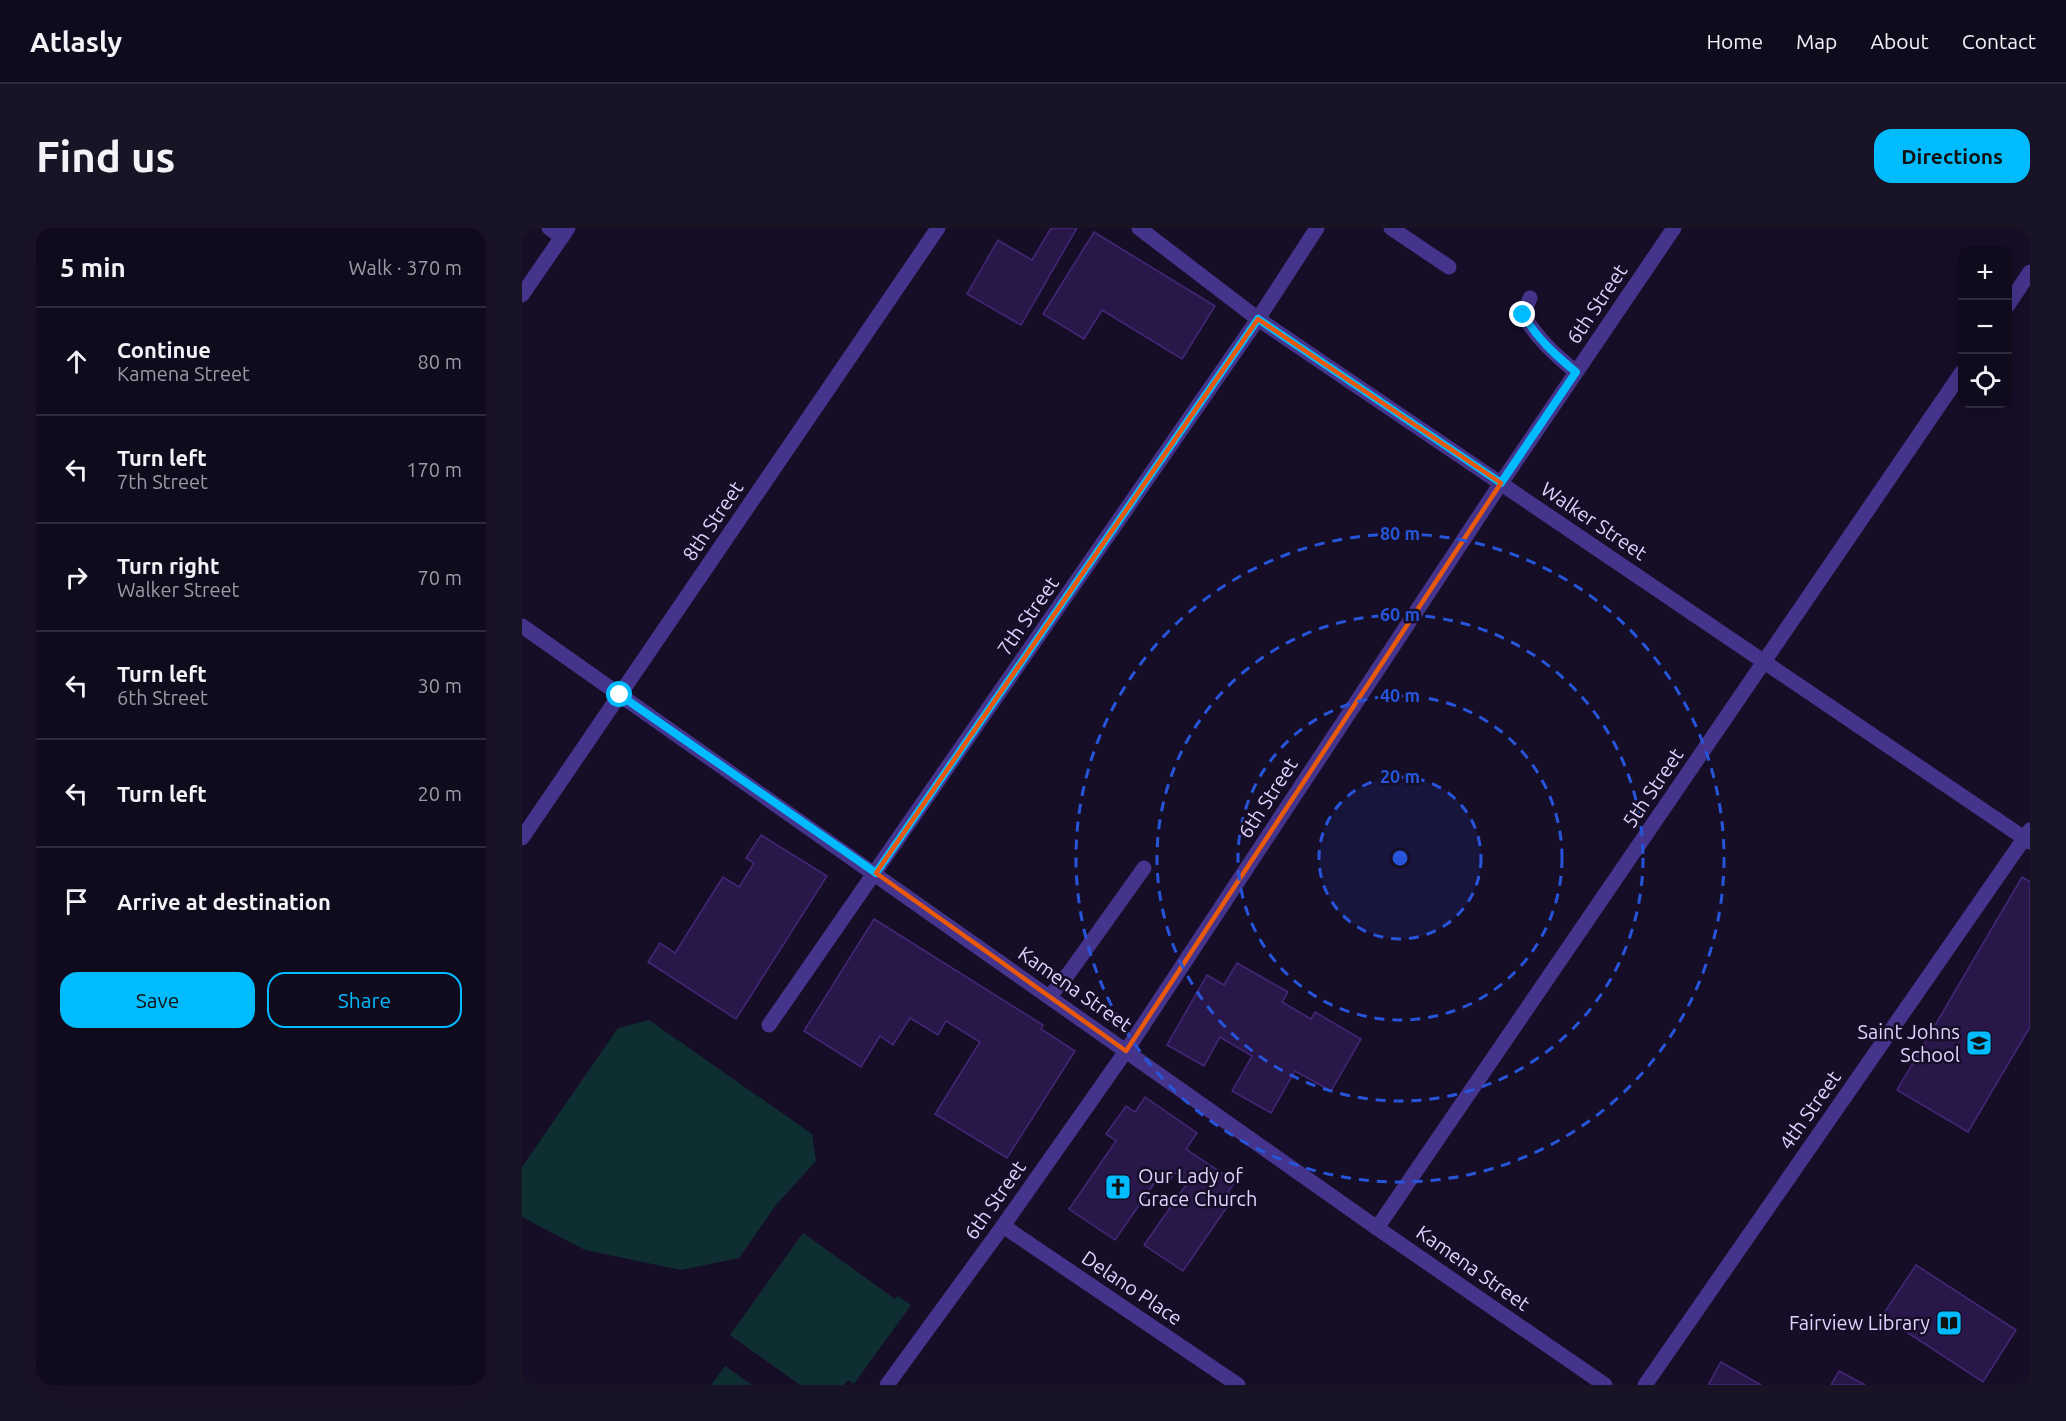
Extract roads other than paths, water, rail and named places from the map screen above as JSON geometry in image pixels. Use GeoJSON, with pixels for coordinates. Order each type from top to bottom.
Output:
{"type":"FeatureCollection","features":[{"type":"Feature","properties":{"kind":"street"},"geometry":{"type":"LineString","coordinates":[[522,295],[565,232],[549,228]]}},
{"type":"Feature","properties":{"kind":"street","name":"8th Street"},"geometry":{"type":"LineString","coordinates":[[522,838],[938,228]]}},
{"type":"Feature","properties":{"kind":"street","name":"Walker Street"},"geometry":{"type":"LineString","coordinates":[[1139,228],[1258,319],[1765,663],[2028,837]]}},
{"type":"Feature","properties":{"kind":"street","name":"7th Street"},"geometry":{"type":"LineString","coordinates":[[770,1025],[1258,319],[1317,228]]}},
{"type":"Feature","properties":{"kind":"street"},"geometry":{"type":"LineString","coordinates":[[1391,228],[1449,267]]}},
{"type":"Feature","properties":{"kind":"street","name":"6th Street"},"geometry":{"type":"LineString","coordinates":[[887,1385],[1003,1226],[1126,1051],[1501,483],[1674,228]]}},
{"type":"Feature","properties":{"kind":"street"},"geometry":{"type":"LineString","coordinates":[[2010,300],[2030,272]]}},
{"type":"Feature","properties":{"kind":"street"},"geometry":{"type":"LineString","coordinates":[[1530,298],[1523,315],[1535,335],[1576,372]]}},
{"type":"Feature","properties":{"kind":"street","name":"5th Street"},"geometry":{"type":"LineString","coordinates":[[1377,1228],[1958,378]]}},
{"type":"Feature","properties":{"kind":"street","name":"Kamena Street"},"geometry":{"type":"LineString","coordinates":[[522,626],[876,873],[1377,1228],[1605,1385]]}},
{"type":"Feature","properties":{"kind":"street","name":"4th Street"},"geometry":{"type":"LineString","coordinates":[[1645,1385],[2028,837]]}},
{"type":"Feature","properties":{"kind":"street"},"geometry":{"type":"LineString","coordinates":[[1050,996],[1070,973],[1144,868]]}},
{"type":"Feature","properties":{"kind":"street","name":"Delano Place"},"geometry":{"type":"LineString","coordinates":[[1003,1226],[1238,1385]]}},
{"type":"Feature","properties":{"kind":"place","name":"Saint Johns School"},"geometry":{"type":"Point","coordinates":[1979,1043]}},
{"type":"Feature","properties":{"kind":"place","name":"Our Lady of Grace Church"},"geometry":{"type":"Point","coordinates":[1118,1187]}},
{"type":"Feature","properties":{"kind":"place","name":"Fairview Library"},"geometry":{"type":"Point","coordinates":[1949,1323]}}]}
